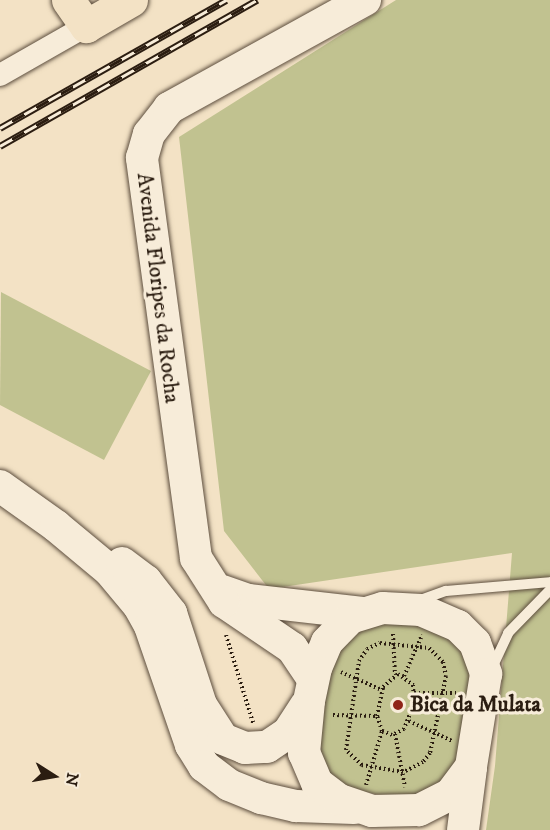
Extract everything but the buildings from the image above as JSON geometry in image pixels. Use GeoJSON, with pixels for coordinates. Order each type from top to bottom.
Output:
{"type":"FeatureCollection","features":[{"type":"Feature","properties":{"kind":"main road"},"geometry":{"type":"LineString","coordinates":[[77,13],[131,0]]}},
{"type":"Feature","properties":{"kind":"main road","name":"Avenida Floripes da Rocha"},"geometry":{"type":"LineString","coordinates":[[312,689],[292,648],[237,612],[211,585],[196,558],[185,494],[142,179],[148,134],[170,108],[365,0]]}},
{"type":"Feature","properties":{"kind":"main road"},"geometry":{"type":"LineString","coordinates":[[0,486],[56,526],[109,570],[139,606],[150,626],[191,745],[204,766],[235,788],[268,800],[296,806],[358,808],[416,821],[443,800],[472,759]]}},
{"type":"Feature","properties":{"kind":"main road"},"geometry":{"type":"LineString","coordinates":[[56,526],[131,569],[156,592],[178,626],[201,705],[212,727],[236,745],[261,749],[288,733],[312,689],[339,626],[397,610]]}},
{"type":"Feature","properties":{"kind":"main road"},"geometry":{"type":"LineString","coordinates":[[211,585],[248,600],[397,610],[468,634],[480,654],[486,687],[472,759],[463,830]]}},
{"type":"Feature","properties":{"kind":"main road"},"geometry":{"type":"LineString","coordinates":[[312,689],[303,746],[311,773],[326,790],[358,808]]}},
{"type":"Feature","properties":{"kind":"street"},"geometry":{"type":"LineString","coordinates":[[0,75],[77,13]]}},
{"type":"Feature","properties":{"kind":"lane"},"geometry":{"type":"LineString","coordinates":[[397,610],[446,591],[550,582]]}},
{"type":"Feature","properties":{"kind":"lane"},"geometry":{"type":"LineString","coordinates":[[486,687],[508,633],[550,590]]}},
{"type":"Feature","properties":{"kind":"path"},"geometry":{"type":"LineString","coordinates":[[358,808],[382,731],[377,716],[382,690],[395,675],[394,642],[397,610]]}},
{"type":"Feature","properties":{"kind":"path"},"geometry":{"type":"LineString","coordinates":[[397,610],[417,645]]}},
{"type":"Feature","properties":{"kind":"path"},"geometry":{"type":"LineString","coordinates":[[224,629],[261,749]]}},
{"type":"Feature","properties":{"kind":"path"},"geometry":{"type":"LineString","coordinates":[[394,642],[429,648],[443,662],[446,676],[427,758],[403,772],[355,761],[345,750],[356,678],[367,649],[394,642]]}},
{"type":"Feature","properties":{"kind":"path"},"geometry":{"type":"LineString","coordinates":[[404,676],[417,645]]}},
{"type":"Feature","properties":{"kind":"path"},"geometry":{"type":"LineString","coordinates":[[395,675],[404,676]]}},
{"type":"Feature","properties":{"kind":"path"},"geometry":{"type":"LineString","coordinates":[[395,734],[409,721],[414,693],[404,676]]}},
{"type":"Feature","properties":{"kind":"path"},"geometry":{"type":"LineString","coordinates":[[312,689],[356,678],[382,690]]}},
{"type":"Feature","properties":{"kind":"path"},"geometry":{"type":"LineString","coordinates":[[414,693],[442,694],[486,687]]}},
{"type":"Feature","properties":{"kind":"path"},"geometry":{"type":"LineString","coordinates":[[312,689],[349,716],[377,716]]}},
{"type":"Feature","properties":{"kind":"path"},"geometry":{"type":"LineString","coordinates":[[409,721],[434,733],[472,759]]}},
{"type":"Feature","properties":{"kind":"path"},"geometry":{"type":"LineString","coordinates":[[382,731],[395,734]]}},
{"type":"Feature","properties":{"kind":"path"},"geometry":{"type":"LineString","coordinates":[[395,734],[416,821]]}},
{"type":"Feature","properties":{"kind":"green space"},"geometry":{"type":"Polygon","coordinates":[[[396,0],[550,0],[550,830],[486,830],[495,766],[512,553],[269,589],[224,531],[179,137],[396,0]]]}},
{"type":"Feature","properties":{"kind":"green space"},"geometry":{"type":"Polygon","coordinates":[[[1,292],[151,371],[104,460],[0,405],[1,292]]]}},
{"type":"Feature","properties":{"kind":"green space"},"geometry":{"type":"Polygon","coordinates":[[[413,621],[455,639],[472,673],[458,756],[444,781],[421,795],[390,797],[337,786],[316,747],[330,663],[364,623],[413,621]]]}},
{"type":"Feature","properties":{"kind":"railway"},"geometry":{"type":"LineString","coordinates":[[0,128],[226,0]]}},
{"type":"Feature","properties":{"kind":"railway"},"geometry":{"type":"LineString","coordinates":[[0,146],[257,0]]}},
{"type":"Feature","properties":{"kind":"place","name":"Bica da Mulata"},"geometry":{"type":"Point","coordinates":[398,705]}}]}
